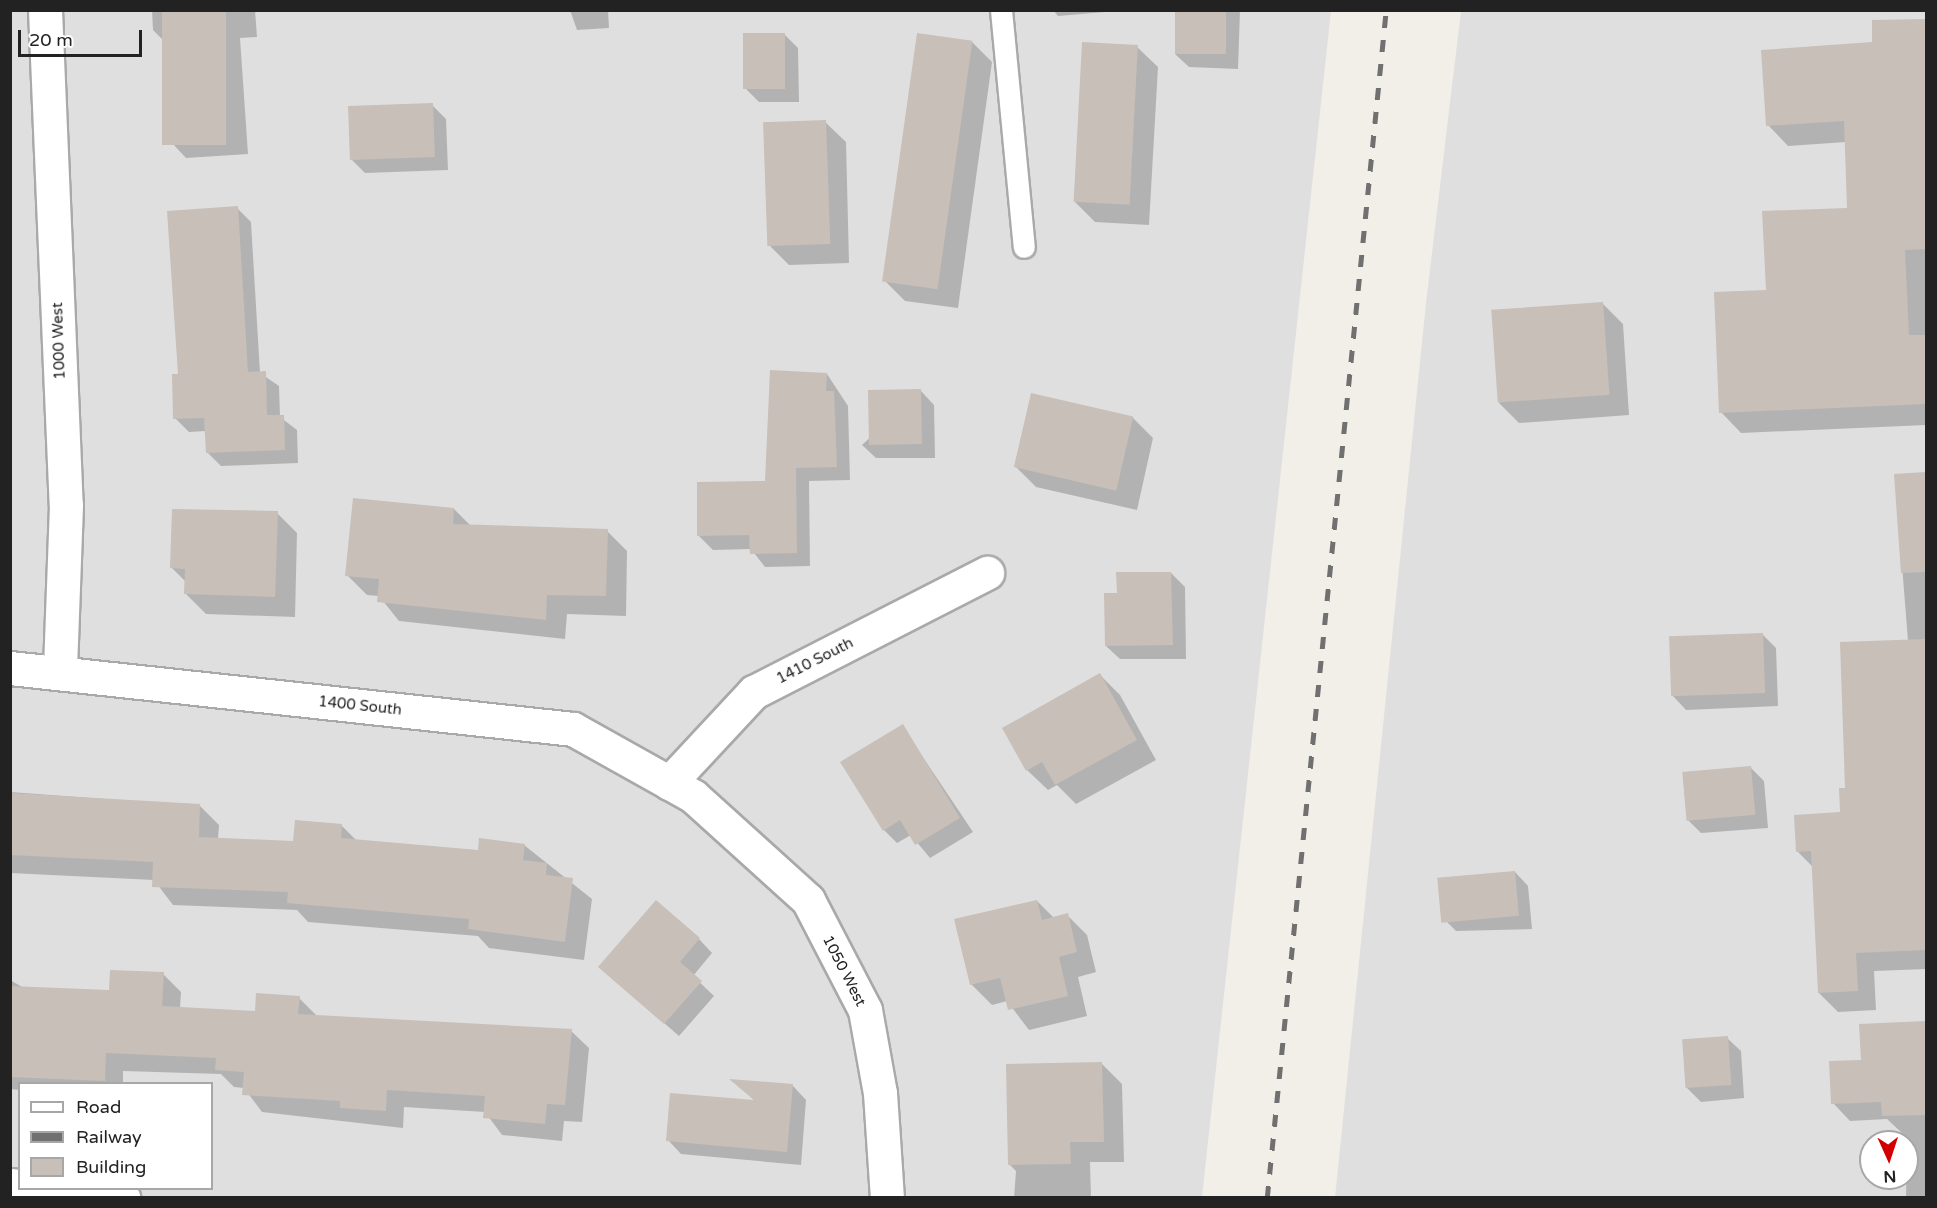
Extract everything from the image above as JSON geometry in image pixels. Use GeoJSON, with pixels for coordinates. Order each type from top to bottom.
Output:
{"type":"FeatureCollection","features":[{"type":"Feature","properties":{"kind":"street","name":"1000 West"},"geometry":{"type":"LineString","coordinates":[[45,10],[66,505],[60,672]]}},
{"type":"Feature","properties":{"kind":"street","name":"1410 South"},"geometry":{"type":"LineString","coordinates":[[681,790],[754,692],[987,573]]}},
{"type":"Feature","properties":{"kind":"street","name":"1400 South"},"geometry":{"type":"LineString","coordinates":[[10,668],[573,729],[681,790]]}},
{"type":"Feature","properties":{"kind":"street","name":"1050 West"},"geometry":{"type":"LineString","coordinates":[[681,790],[808,900],[865,1010],[880,1093],[887,1197]]}},
{"type":"Feature","properties":{"kind":"street"},"geometry":{"type":"LineString","coordinates":[[60,1190],[123,1197]]}},
{"type":"Feature","properties":{"kind":"lane"},"geometry":{"type":"LineString","coordinates":[[1001,10],[1024,247]]}},
{"type":"Feature","properties":{"kind":"shaded area"},"geometry":{"type":"Polygon","coordinates":[[[10,11],[1331,11],[1202,1197],[11,1197],[10,11]]]}},
{"type":"Feature","properties":{"kind":"shaded area"},"geometry":{"type":"Polygon","coordinates":[[[1461,11],[1926,11],[1926,1197],[1335,1198],[1426,303],[1461,11]]]}},
{"type":"Feature","properties":{"kind":"building"},"geometry":{"type":"Polygon","coordinates":[[[162,10],[226,10],[226,145],[162,145],[162,10]]]}},
{"type":"Feature","properties":{"kind":"building"},"geometry":{"type":"Polygon","coordinates":[[[1175,10],[1226,10],[1226,54],[1175,54],[1175,10]]]}},
{"type":"Feature","properties":{"kind":"building"},"geometry":{"type":"Polygon","coordinates":[[[1926,19],[1926,249],[1905,250],[1909,335],[1926,335],[1926,404],[1719,413],[1714,292],[1766,290],[1762,211],[1847,208],[1844,121],[1766,126],[1761,50],[1872,42],[1872,20],[1926,19]]]}},
{"type":"Feature","properties":{"kind":"building"},"geometry":{"type":"Polygon","coordinates":[[[743,33],[785,33],[785,89],[743,89],[743,33]]]}},
{"type":"Feature","properties":{"kind":"building"},"geometry":{"type":"Polygon","coordinates":[[[917,33],[972,41],[938,289],[882,282],[917,33]]]}},
{"type":"Feature","properties":{"kind":"building"},"geometry":{"type":"Polygon","coordinates":[[[1082,42],[1138,45],[1130,205],[1074,202],[1082,42]]]}},
{"type":"Feature","properties":{"kind":"building"},"geometry":{"type":"Polygon","coordinates":[[[433,103],[435,157],[350,160],[348,106],[433,103]]]}},
{"type":"Feature","properties":{"kind":"building"},"geometry":{"type":"Polygon","coordinates":[[[826,120],[830,244],[767,246],[763,122],[826,120]]]}},
{"type":"Feature","properties":{"kind":"building"},"geometry":{"type":"Polygon","coordinates":[[[238,206],[248,372],[266,371],[267,415],[284,415],[285,450],[206,453],[204,418],[173,419],[172,374],[178,374],[167,211],[238,206]]]}},
{"type":"Feature","properties":{"kind":"building"},"geometry":{"type":"Polygon","coordinates":[[[1603,302],[1609,395],[1498,403],[1491,310],[1603,302]]]}},
{"type":"Feature","properties":{"kind":"building"},"geometry":{"type":"Polygon","coordinates":[[[770,370],[827,373],[826,391],[834,391],[837,467],[796,468],[797,553],[750,554],[749,535],[697,536],[697,482],[765,481],[770,370]]]}},
{"type":"Feature","properties":{"kind":"building"},"geometry":{"type":"Polygon","coordinates":[[[921,389],[922,444],[869,445],[868,390],[921,389]]]}},
{"type":"Feature","properties":{"kind":"building"},"geometry":{"type":"Polygon","coordinates":[[[1031,393],[1133,417],[1116,491],[1014,467],[1031,393]]]}},
{"type":"Feature","properties":{"kind":"building"},"geometry":{"type":"Polygon","coordinates":[[[1926,472],[1926,572],[1901,573],[1894,474],[1926,472]]]}},
{"type":"Feature","properties":{"kind":"building"},"geometry":{"type":"Polygon","coordinates":[[[353,498],[454,508],[453,524],[608,529],[606,596],[547,595],[546,620],[377,602],[379,579],[345,576],[353,498]]]}},
{"type":"Feature","properties":{"kind":"building"},"geometry":{"type":"Polygon","coordinates":[[[172,509],[278,511],[275,597],[184,594],[185,569],[170,568],[172,509]]]}},
{"type":"Feature","properties":{"kind":"building"},"geometry":{"type":"Polygon","coordinates":[[[1116,572],[1171,572],[1173,645],[1105,646],[1104,593],[1117,593],[1116,572]]]}},
{"type":"Feature","properties":{"kind":"building"},"geometry":{"type":"Polygon","coordinates":[[[1763,633],[1765,693],[1671,696],[1669,636],[1763,633]]]}},
{"type":"Feature","properties":{"kind":"building"},"geometry":{"type":"Polygon","coordinates":[[[1926,639],[1926,950],[1856,953],[1858,991],[1818,993],[1811,851],[1796,852],[1794,815],[1840,812],[1839,788],[1845,788],[1840,642],[1926,639]]]}},
{"type":"Feature","properties":{"kind":"building"},"geometry":{"type":"Polygon","coordinates":[[[1100,673],[1137,740],[1055,785],[1042,762],[1026,771],[1002,728],[1100,673]]]}},
{"type":"Feature","properties":{"kind":"building"},"geometry":{"type":"Polygon","coordinates":[[[903,724],[960,818],[915,845],[900,820],[883,831],[840,762],[903,724]]]}},
{"type":"Feature","properties":{"kind":"building"},"geometry":{"type":"Polygon","coordinates":[[[1751,766],[1755,815],[1687,821],[1682,772],[1751,766]]]}},
{"type":"Feature","properties":{"kind":"building"},"geometry":{"type":"Polygon","coordinates":[[[10,793],[200,804],[199,837],[293,841],[295,820],[342,824],[341,838],[478,850],[479,838],[525,844],[523,860],[547,863],[546,875],[573,878],[565,942],[468,929],[469,919],[287,903],[288,892],[152,887],[153,862],[10,855],[10,793]]]}},
{"type":"Feature","properties":{"kind":"building"},"geometry":{"type":"Polygon","coordinates":[[[1515,871],[1519,916],[1441,923],[1437,878],[1515,871]]]}},
{"type":"Feature","properties":{"kind":"building"},"geometry":{"type":"Polygon","coordinates":[[[656,900],[700,938],[680,962],[702,981],[664,1024],[598,967],[656,900]]]}},
{"type":"Feature","properties":{"kind":"building"},"geometry":{"type":"Polygon","coordinates":[[[1037,900],[1042,920],[1068,913],[1077,952],[1059,957],[1068,996],[1008,1010],[1000,978],[970,985],[954,919],[1037,900]]]}},
{"type":"Feature","properties":{"kind":"building"},"geometry":{"type":"Polygon","coordinates":[[[110,970],[164,972],[162,1006],[255,1011],[256,993],[300,996],[298,1014],[572,1029],[565,1105],[547,1104],[545,1124],[483,1118],[485,1096],[387,1090],[386,1111],[340,1108],[340,1101],[242,1095],[244,1072],[215,1070],[216,1058],[106,1053],[105,1081],[10,1077],[10,986],[109,990],[110,970]]]}},
{"type":"Feature","properties":{"kind":"building"},"geometry":{"type":"Polygon","coordinates":[[[1926,1021],[1926,1115],[1882,1116],[1881,1102],[1831,1104],[1829,1061],[1861,1060],[1859,1024],[1926,1021]]]}},
{"type":"Feature","properties":{"kind":"building"},"geometry":{"type":"Polygon","coordinates":[[[1728,1036],[1731,1085],[1686,1088],[1682,1039],[1728,1036]]]}},
{"type":"Feature","properties":{"kind":"building"},"geometry":{"type":"Polygon","coordinates":[[[1102,1062],[1104,1142],[1070,1142],[1071,1164],[1008,1165],[1006,1064],[1102,1062]]]}},
{"type":"Feature","properties":{"kind":"building"},"geometry":{"type":"Polygon","coordinates":[[[729,1079],[793,1084],[787,1152],[666,1141],[670,1093],[754,1100],[729,1079]]]}},
{"type":"Feature","properties":{"kind":"railway"},"geometry":{"type":"LineString","coordinates":[[1267,1198],[1386,10]]}}]}
